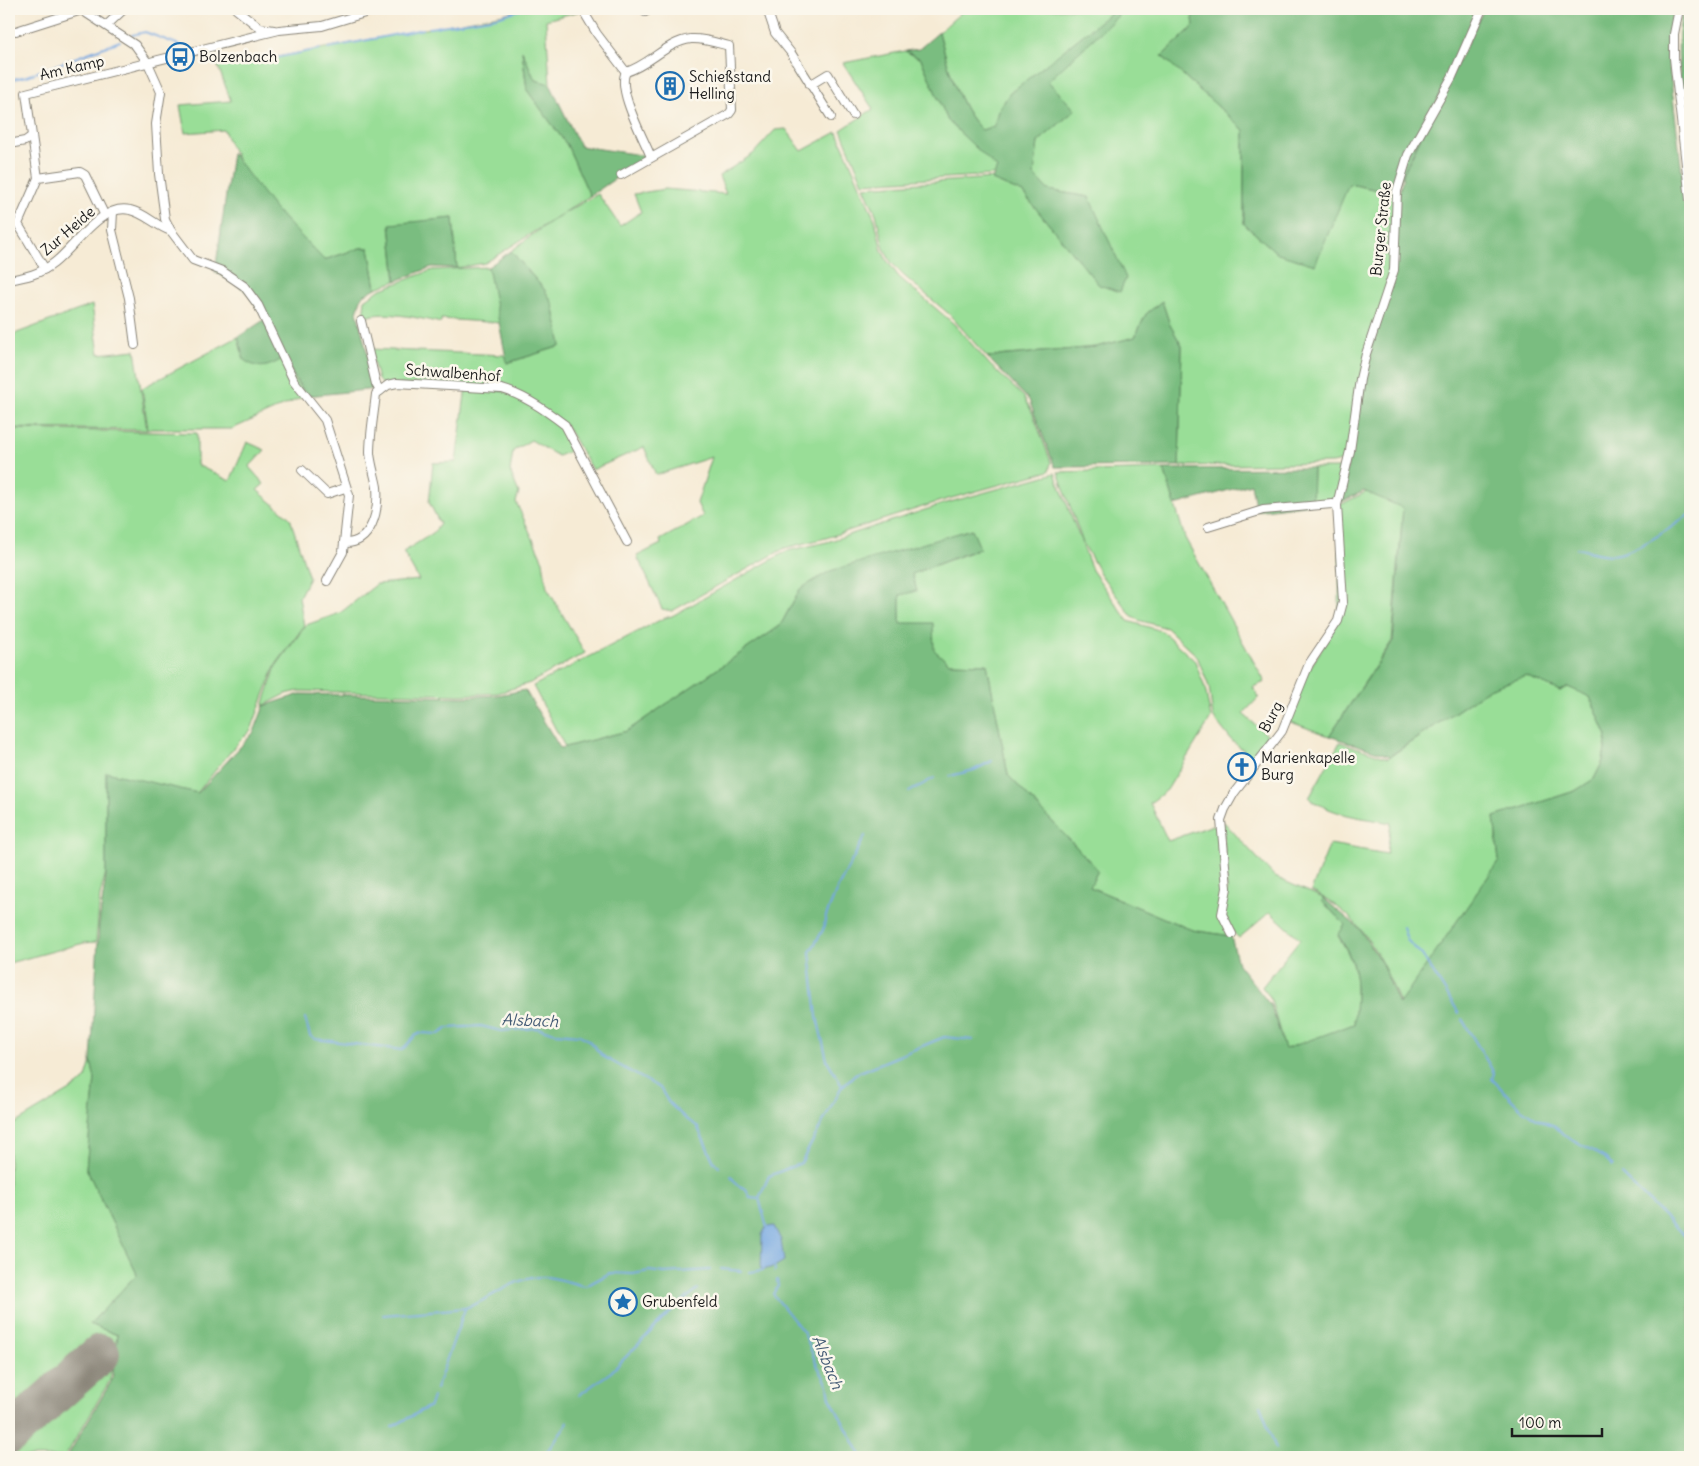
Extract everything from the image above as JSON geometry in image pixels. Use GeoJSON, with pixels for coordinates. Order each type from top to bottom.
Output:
{"type":"FeatureCollection","features":[{"type":"Feature","properties":{"kind":"street"},"geometry":{"type":"LineString","coordinates":[[16,30],[81,9],[135,45],[148,64],[162,92],[156,124],[158,164],[165,219],[171,231],[192,260],[234,277],[244,286],[258,305],[294,381],[325,420],[345,488],[349,495],[344,543],[339,560],[327,581]]}},
{"type":"Feature","properties":{"kind":"street"},"geometry":{"type":"LineString","coordinates":[[107,25],[124,9]]}},
{"type":"Feature","properties":{"kind":"street"},"geometry":{"type":"LineString","coordinates":[[236,9],[260,28],[279,30]]}},
{"type":"Feature","properties":{"kind":"street"},"geometry":{"type":"LineString","coordinates":[[148,64],[279,30],[322,26],[378,9]]}},
{"type":"Feature","properties":{"kind":"street"},"geometry":{"type":"LineString","coordinates":[[582,9],[597,34],[626,72],[624,82],[628,102],[651,157]]}},
{"type":"Feature","properties":{"kind":"street"},"geometry":{"type":"LineString","coordinates":[[767,9],[774,33],[791,53],[831,118]]}},
{"type":"Feature","properties":{"kind":"street","name":"Burger Straße"},"geometry":{"type":"LineString","coordinates":[[1346,466],[1366,354],[1394,270],[1397,191],[1401,175],[1418,135],[1452,77],[1482,9]]}},
{"type":"Feature","properties":{"kind":"street"},"geometry":{"type":"LineString","coordinates":[[1679,9],[1674,34],[1674,58],[1690,200]]}},
{"type":"Feature","properties":{"kind":"street"},"geometry":{"type":"LineString","coordinates":[[620,175],[729,114],[732,110],[730,46],[691,39],[668,48],[644,65],[626,72]]}},
{"type":"Feature","properties":{"kind":"street","name":"Am Kamp"},"geometry":{"type":"LineString","coordinates":[[38,178],[26,93],[148,64]]}},
{"type":"Feature","properties":{"kind":"street"},"geometry":{"type":"LineString","coordinates":[[810,84],[828,74],[853,115]]}},
{"type":"Feature","properties":{"kind":"street"},"geometry":{"type":"LineString","coordinates":[[9,144],[25,141],[32,136]]}},
{"type":"Feature","properties":{"kind":"street"},"geometry":{"type":"LineString","coordinates":[[45,269],[18,224],[38,178],[80,172],[85,175],[105,216]]}},
{"type":"Feature","properties":{"kind":"street","name":"Zur Heide"},"geometry":{"type":"LineString","coordinates":[[9,280],[36,275],[56,262],[96,221],[114,212],[128,209],[171,231]]}},
{"type":"Feature","properties":{"kind":"street"},"geometry":{"type":"LineString","coordinates":[[114,212],[112,230],[129,298],[135,344]]}},
{"type":"Feature","properties":{"kind":"street"},"geometry":{"type":"LineString","coordinates":[[344,543],[354,543],[366,537],[374,518],[377,489],[370,453],[376,394],[380,391],[376,384],[361,321]]}},
{"type":"Feature","properties":{"kind":"street","name":"Schwalbenhof"},"geometry":{"type":"LineString","coordinates":[[380,391],[388,385],[397,383],[502,389],[512,392],[557,419],[565,425],[627,542]]}},
{"type":"Feature","properties":{"kind":"street","name":"Burg"},"geometry":{"type":"LineString","coordinates":[[1232,934],[1222,914],[1227,888],[1222,820],[1225,809],[1234,793],[1282,731],[1309,664],[1338,621],[1342,602],[1337,506],[1346,466]]}},
{"type":"Feature","properties":{"kind":"street"},"geometry":{"type":"LineString","coordinates":[[302,470],[327,494],[345,488]]}},
{"type":"Feature","properties":{"kind":"street"},"geometry":{"type":"LineString","coordinates":[[1208,527],[1263,510],[1332,504],[1337,506]]}},
{"type":"Feature","properties":{"kind":"green space"},"geometry":{"type":"Polygon","coordinates":[[[521,9],[579,9],[580,11],[546,20],[550,84],[535,80],[522,52],[527,90],[567,145],[590,196],[485,263],[457,268],[453,218],[390,225],[396,281],[376,288],[369,248],[360,248],[324,260],[281,216],[254,184],[232,149],[224,130],[185,133],[180,105],[231,101],[216,61],[206,52],[240,64],[499,15],[521,9]]]}},
{"type":"Feature","properties":{"kind":"green space"},"geometry":{"type":"Polygon","coordinates":[[[965,9],[1122,9],[1113,12],[1010,93],[998,111],[994,126],[982,130],[966,109],[954,84],[939,32],[965,9]]]}},
{"type":"Feature","properties":{"kind":"green space"},"geometry":{"type":"Polygon","coordinates":[[[1126,9],[1192,9],[1194,26],[1162,56],[1244,130],[1244,224],[1278,254],[1349,184],[1394,193],[1392,269],[1347,455],[1341,461],[1333,463],[1179,466],[1182,346],[1170,325],[1162,301],[1146,314],[1135,337],[1096,347],[987,357],[949,314],[903,275],[891,262],[884,249],[876,214],[864,187],[993,178],[992,180],[1023,193],[1099,285],[1089,197],[1048,190],[1034,176],[1038,142],[1075,110],[1047,81],[1117,14],[1126,9]]]}},
{"type":"Feature","properties":{"kind":"green space"},"geometry":{"type":"Polygon","coordinates":[[[1192,9],[1480,9],[1394,193],[1349,184],[1315,265],[1278,254],[1244,224],[1244,130],[1162,56],[1194,26],[1192,9]]]}},
{"type":"Feature","properties":{"kind":"green space"},"geometry":{"type":"Polygon","coordinates":[[[1484,9],[1674,9],[1668,44],[1669,63],[1690,241],[1690,1457],[67,1457],[112,1380],[118,1335],[90,1324],[137,1274],[86,1168],[95,1079],[91,1061],[99,923],[106,876],[106,772],[198,793],[254,732],[264,706],[300,694],[463,697],[498,695],[525,690],[560,748],[565,747],[627,731],[780,626],[800,589],[830,571],[972,529],[980,548],[912,574],[917,591],[900,595],[900,623],[933,623],[934,650],[949,663],[987,664],[1008,775],[1098,870],[1090,887],[1192,930],[1231,936],[1238,964],[1271,1006],[1285,1049],[1354,1024],[1356,988],[1354,968],[1338,935],[1345,925],[1322,901],[1323,898],[1359,928],[1382,964],[1399,1004],[1499,861],[1494,817],[1575,791],[1594,779],[1603,761],[1607,736],[1590,697],[1568,687],[1560,691],[1526,676],[1489,689],[1390,756],[1329,736],[1393,641],[1403,508],[1364,491],[1341,502],[1365,368],[1389,292],[1399,194],[1404,172],[1484,9]]]}},
{"type":"Feature","properties":{"kind":"green space"},"geometry":{"type":"Polygon","coordinates":[[[1683,9],[1690,9],[1690,155],[1682,101],[1678,45],[1683,9]]]}},
{"type":"Feature","properties":{"kind":"green space"},"geometry":{"type":"Polygon","coordinates":[[[1113,11],[1119,15],[1048,81],[1075,110],[1038,142],[1034,175],[1048,190],[1089,197],[1126,278],[1120,292],[1099,285],[1023,193],[992,180],[997,168],[948,121],[921,59],[905,51],[919,49],[939,32],[960,98],[966,110],[982,130],[994,126],[998,111],[1010,93],[1113,11]]]}},
{"type":"Feature","properties":{"kind":"green space"},"geometry":{"type":"Polygon","coordinates":[[[522,50],[535,80],[550,84],[580,146],[648,156],[590,196],[567,145],[527,90],[522,50]]]}},
{"type":"Feature","properties":{"kind":"green space"},"geometry":{"type":"Polygon","coordinates":[[[905,51],[921,59],[948,121],[998,168],[994,175],[863,183],[841,130],[873,109],[843,63],[905,51]]]}},
{"type":"Feature","properties":{"kind":"green space"},"geometry":{"type":"Polygon","coordinates":[[[786,129],[802,151],[837,132],[875,220],[882,251],[888,262],[899,277],[954,324],[990,365],[1024,397],[1033,414],[1051,462],[1049,471],[941,501],[826,538],[785,548],[672,611],[662,609],[637,556],[661,544],[660,540],[703,516],[697,503],[712,457],[656,475],[644,447],[592,470],[566,425],[513,391],[382,384],[378,380],[370,349],[504,355],[507,363],[561,346],[553,304],[544,289],[511,251],[552,220],[598,194],[620,226],[641,212],[634,194],[665,189],[726,194],[719,176],[753,154],[775,130],[786,129]]]}},
{"type":"Feature","properties":{"kind":"green space"},"geometry":{"type":"Polygon","coordinates":[[[232,153],[275,209],[324,260],[360,248],[369,248],[376,288],[362,296],[357,312],[376,389],[307,396],[247,293],[215,272],[232,153]]]}},
{"type":"Feature","properties":{"kind":"green space"},"geometry":{"type":"Polygon","coordinates":[[[453,218],[457,268],[432,267],[396,281],[390,224],[453,218]]]}},
{"type":"Feature","properties":{"kind":"green space"},"geometry":{"type":"Polygon","coordinates":[[[511,251],[544,289],[553,304],[561,346],[507,363],[488,267],[511,251]]]}},
{"type":"Feature","properties":{"kind":"green space"},"geometry":{"type":"Polygon","coordinates":[[[488,267],[501,323],[441,319],[441,323],[389,314],[379,314],[363,319],[365,300],[379,290],[432,270],[488,267]]]}},
{"type":"Feature","properties":{"kind":"green space"},"geometry":{"type":"Polygon","coordinates":[[[1162,301],[1170,325],[1182,346],[1179,466],[1055,467],[1029,400],[987,357],[1096,347],[1135,337],[1146,314],[1162,301]]]}},
{"type":"Feature","properties":{"kind":"green space"},"geometry":{"type":"Polygon","coordinates":[[[92,305],[99,354],[135,350],[147,430],[9,428],[9,336],[92,305]]]}},
{"type":"Feature","properties":{"kind":"green space"},"geometry":{"type":"Polygon","coordinates":[[[264,320],[282,359],[263,367],[244,360],[238,337],[264,320]]]}},
{"type":"Feature","properties":{"kind":"green space"},"geometry":{"type":"Polygon","coordinates":[[[238,337],[244,360],[282,359],[305,396],[232,429],[148,429],[142,388],[238,337]]]}},
{"type":"Feature","properties":{"kind":"green space"},"geometry":{"type":"Polygon","coordinates":[[[466,387],[512,393],[564,426],[572,443],[570,451],[558,456],[531,440],[513,451],[510,471],[519,493],[516,502],[543,561],[547,588],[585,653],[530,683],[498,693],[462,695],[299,691],[286,694],[263,706],[276,666],[306,625],[340,613],[377,584],[419,580],[403,552],[433,533],[440,524],[429,502],[433,463],[456,462],[466,387]]]}},
{"type":"Feature","properties":{"kind":"green space"},"geometry":{"type":"Polygon","coordinates":[[[9,429],[197,433],[197,465],[230,481],[247,442],[265,450],[249,467],[264,484],[257,490],[290,518],[309,578],[299,597],[304,626],[275,666],[251,730],[236,745],[197,793],[106,773],[106,872],[100,896],[96,942],[84,943],[9,963],[9,429]]]}},
{"type":"Feature","properties":{"kind":"green space"},"geometry":{"type":"Polygon","coordinates":[[[1313,468],[1339,468],[1342,470],[1336,500],[1330,503],[1312,504],[1313,468]]]}},
{"type":"Feature","properties":{"kind":"green space"},"geometry":{"type":"Polygon","coordinates":[[[1313,468],[1312,504],[1256,511],[1251,484],[1175,505],[1164,469],[1313,468]]]}},
{"type":"Feature","properties":{"kind":"green space"},"geometry":{"type":"Polygon","coordinates":[[[1164,469],[1185,538],[1265,682],[1253,687],[1259,697],[1243,714],[1271,738],[1257,756],[1250,755],[1232,741],[1213,717],[1209,687],[1197,656],[1167,628],[1138,620],[1130,614],[1101,575],[1083,543],[1058,472],[1164,469]]]}},
{"type":"Feature","properties":{"kind":"green space"},"geometry":{"type":"Polygon","coordinates":[[[1055,473],[1092,570],[1128,621],[1162,631],[1195,661],[1205,688],[1211,718],[1167,790],[1150,803],[1168,841],[1213,825],[1219,827],[1225,874],[1221,914],[1231,936],[1192,930],[1090,887],[1098,870],[1008,775],[987,664],[949,663],[900,623],[900,595],[912,574],[979,549],[972,529],[800,589],[780,626],[627,731],[565,747],[533,686],[664,618],[672,616],[787,551],[827,542],[943,504],[1055,473]]]}},
{"type":"Feature","properties":{"kind":"green space"},"geometry":{"type":"Polygon","coordinates":[[[1366,492],[1403,507],[1392,641],[1329,736],[1288,721],[1305,676],[1339,621],[1340,505],[1366,492]]]}},
{"type":"Feature","properties":{"kind":"green space"},"geometry":{"type":"Polygon","coordinates":[[[1526,676],[1560,691],[1568,687],[1590,697],[1607,736],[1603,761],[1594,779],[1575,791],[1494,817],[1499,861],[1400,1003],[1376,952],[1356,924],[1329,901],[1311,891],[1330,844],[1387,854],[1391,823],[1328,809],[1309,798],[1340,742],[1388,758],[1489,689],[1526,676]]]}},
{"type":"Feature","properties":{"kind":"green space"},"geometry":{"type":"Polygon","coordinates":[[[1223,821],[1275,877],[1323,898],[1322,901],[1345,925],[1338,936],[1354,969],[1356,999],[1354,1024],[1285,1050],[1270,997],[1262,987],[1300,939],[1270,912],[1239,938],[1233,932],[1223,914],[1227,888],[1223,821]]]}},
{"type":"Feature","properties":{"kind":"green space"},"geometry":{"type":"Polygon","coordinates":[[[91,1061],[95,1079],[86,1168],[137,1274],[90,1324],[117,1335],[110,1380],[65,1457],[9,1457],[9,1127],[77,1086],[86,1078],[91,1061]]]}},
{"type":"Feature","properties":{"kind":"water"},"geometry":{"type":"Polygon","coordinates":[[[774,1226],[781,1240],[784,1261],[774,1267],[761,1270],[762,1235],[766,1227],[774,1226]]]}},
{"type":"Feature","properties":{"kind":"waterway"},"geometry":{"type":"LineString","coordinates":[[429,28],[497,17],[522,9]]}},
{"type":"Feature","properties":{"kind":"waterway"},"geometry":{"type":"LineString","coordinates":[[328,48],[423,29]]}},
{"type":"Feature","properties":{"kind":"waterway"},"geometry":{"type":"LineString","coordinates":[[132,35],[145,32],[190,49]]}},
{"type":"Feature","properties":{"kind":"waterway"},"geometry":{"type":"LineString","coordinates":[[9,80],[27,76],[120,41]]}},
{"type":"Feature","properties":{"kind":"waterway"},"geometry":{"type":"LineString","coordinates":[[204,54],[239,65],[320,49]]}},
{"type":"Feature","properties":{"kind":"waterway"},"geometry":{"type":"LineString","coordinates":[[1577,548],[1603,554],[1619,554],[1647,542],[1690,514]]}},
{"type":"Feature","properties":{"kind":"waterway"},"geometry":{"type":"LineString","coordinates":[[950,776],[974,770],[992,761]]}},
{"type":"Feature","properties":{"kind":"waterway"},"geometry":{"type":"LineString","coordinates":[[909,792],[934,778]]}},
{"type":"Feature","properties":{"kind":"waterway"},"geometry":{"type":"LineString","coordinates":[[759,1198],[769,1176],[801,1163],[842,1086],[827,1060],[817,1017],[810,952],[823,930],[826,916],[838,887],[865,836]]}},
{"type":"Feature","properties":{"kind":"waterway"},"geometry":{"type":"LineString","coordinates":[[1403,927],[1407,940],[1422,955],[1459,1013]]}},
{"type":"Feature","properties":{"kind":"waterway","name":"Alsbach"},"geometry":{"type":"LineString","coordinates":[[305,1018],[310,1036],[315,1039],[402,1050],[415,1036],[421,1033],[439,1034],[448,1028],[481,1026],[501,1031],[537,1028],[556,1033],[580,1035],[588,1040],[604,1057],[660,1088],[669,1103],[686,1119],[697,1126],[714,1162],[719,1167]]}},
{"type":"Feature","properties":{"kind":"waterway"},"geometry":{"type":"LineString","coordinates":[[1462,1019],[1494,1073],[1492,1079],[1519,1107],[1538,1120],[1555,1126],[1563,1134],[1605,1158],[1613,1166]]}},
{"type":"Feature","properties":{"kind":"waterway"},"geometry":{"type":"LineString","coordinates":[[843,1086],[855,1074],[944,1037],[973,1040]]}},
{"type":"Feature","properties":{"kind":"waterway"},"geometry":{"type":"LineString","coordinates":[[1622,1175],[1690,1241]]}},
{"type":"Feature","properties":{"kind":"waterway","name":"Alsbach"},"geometry":{"type":"LineString","coordinates":[[731,1176],[737,1185],[746,1189],[750,1197],[759,1198],[767,1228]]}},
{"type":"Feature","properties":{"kind":"waterway","name":"Alsbach"},"geometry":{"type":"LineString","coordinates":[[774,1265],[775,1271]]}},
{"type":"Feature","properties":{"kind":"waterway"},"geometry":{"type":"LineString","coordinates":[[721,1269],[741,1271]]}},
{"type":"Feature","properties":{"kind":"waterway"},"geometry":{"type":"LineString","coordinates":[[383,1315],[465,1308],[484,1300],[512,1284],[533,1278],[549,1277],[586,1286],[610,1273],[633,1274],[649,1271],[664,1273],[710,1270]]}},
{"type":"Feature","properties":{"kind":"waterway"},"geometry":{"type":"LineString","coordinates":[[750,1272],[763,1270]]}},
{"type":"Feature","properties":{"kind":"waterway","name":"Alsbach"},"geometry":{"type":"LineString","coordinates":[[777,1280],[778,1286],[773,1294],[804,1333],[816,1363],[828,1385],[830,1398],[862,1457]]}},
{"type":"Feature","properties":{"kind":"waterway"},"geometry":{"type":"LineString","coordinates":[[579,1395],[611,1372],[675,1307],[698,1289]]}},
{"type":"Feature","properties":{"kind":"waterway"},"geometry":{"type":"LineString","coordinates":[[436,1389],[465,1309]]}},
{"type":"Feature","properties":{"kind":"waterway"},"geometry":{"type":"LineString","coordinates":[[392,1427],[430,1406],[433,1397]]}},
{"type":"Feature","properties":{"kind":"waterway"},"geometry":{"type":"LineString","coordinates":[[1260,1405],[1276,1449]]}},
{"type":"Feature","properties":{"kind":"waterway"},"geometry":{"type":"LineString","coordinates":[[543,1457],[568,1422]]}},
{"type":"Feature","properties":{"kind":"runway"},"geometry":{"type":"LineString","coordinates":[[9,1435],[100,1354]]}},
{"type":"Feature","properties":{"kind":"place","name":"Bolzenbach"},"geometry":{"type":"Point","coordinates":[180,57]}},
{"type":"Feature","properties":{"kind":"place","name":"Schießstand Helling"},"geometry":{"type":"Point","coordinates":[670,86]}},
{"type":"Feature","properties":{"kind":"place","name":"Marienkapelle Burg"},"geometry":{"type":"Point","coordinates":[1242,767]}},
{"type":"Feature","properties":{"kind":"place","name":"Grubenfeld"},"geometry":{"type":"Point","coordinates":[623,1302]}}]}
